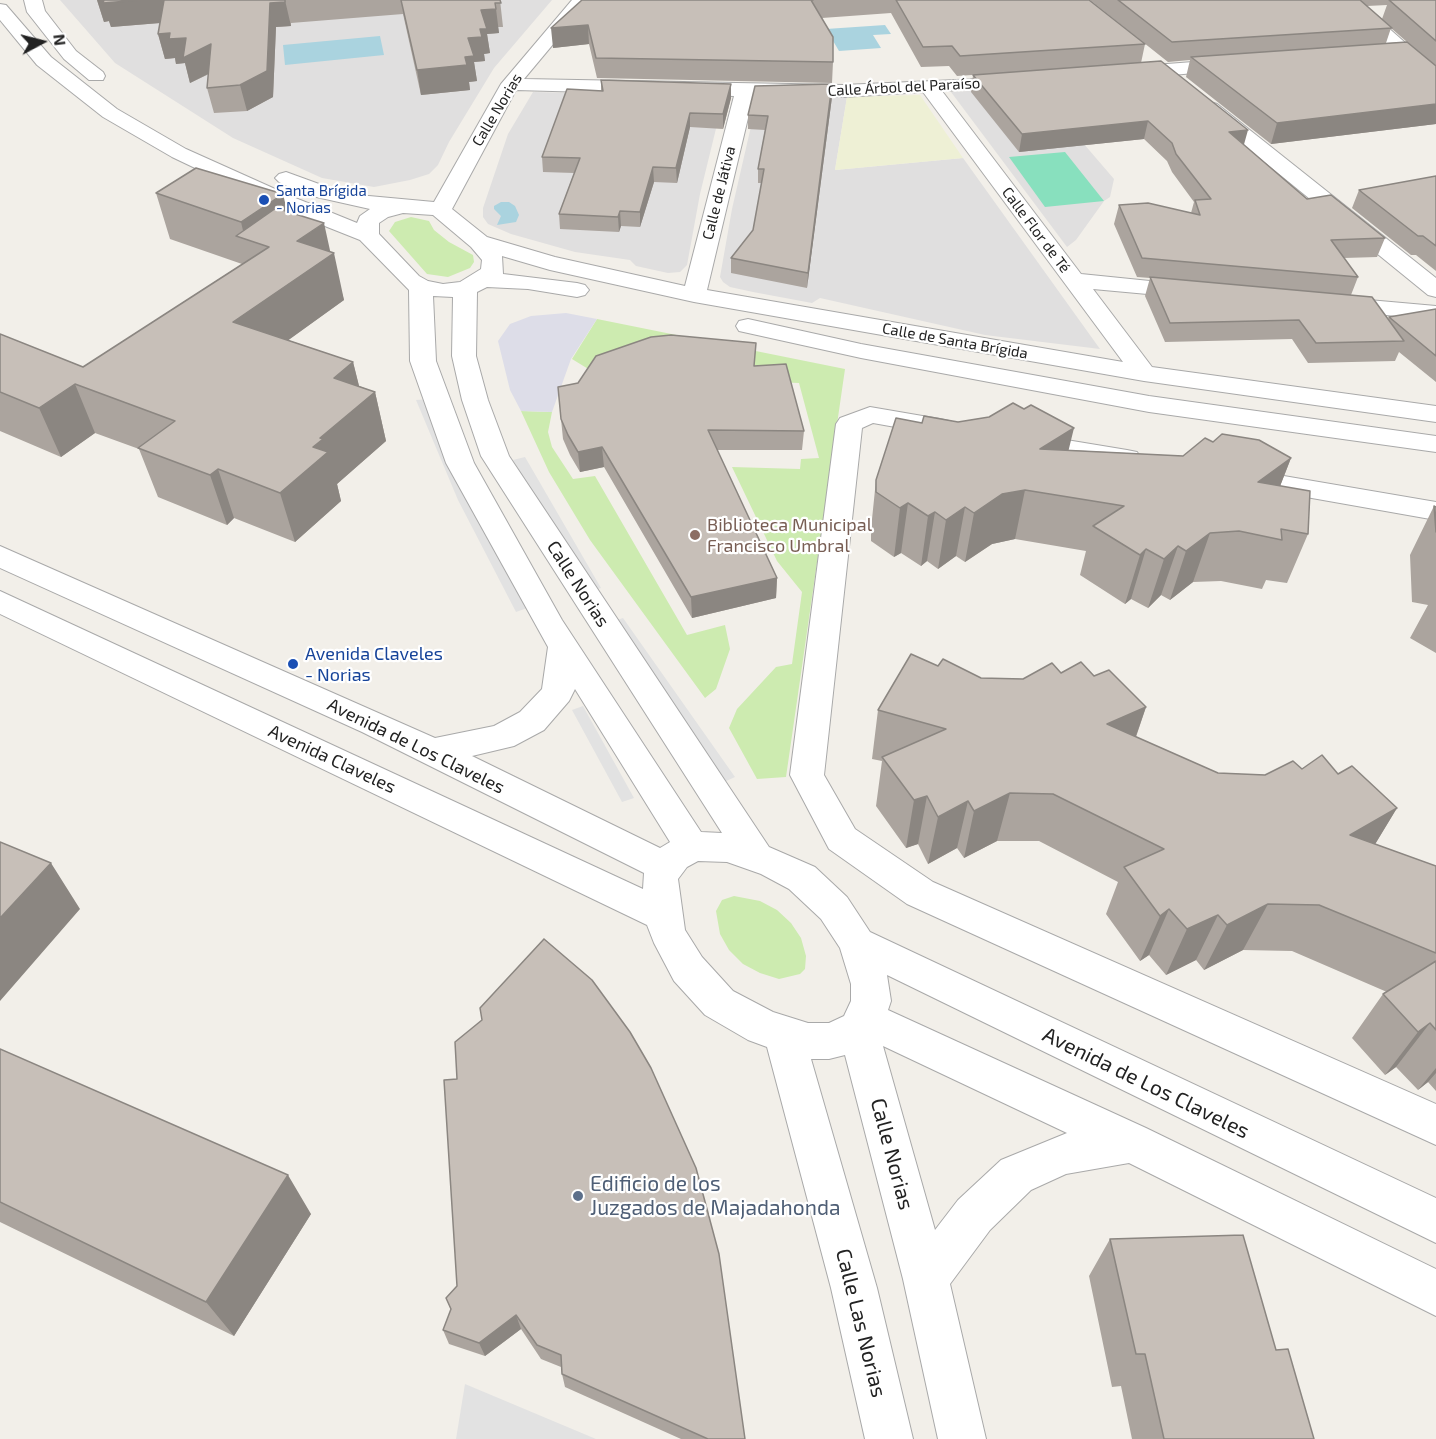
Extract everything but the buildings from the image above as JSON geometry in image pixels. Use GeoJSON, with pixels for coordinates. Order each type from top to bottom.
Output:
{"type":"FeatureCollection","features":[{"type":"Feature","properties":{"kind":"street"},"geometry":{"type":"LineString","coordinates":[[33,0],[36,12],[70,55],[107,84]]}},
{"type":"Feature","properties":{"kind":"street","name":"Calle Norias"},"geometry":{"type":"LineString","coordinates":[[581,0],[510,84],[440,210],[479,243],[493,259],[493,271],[475,284],[464,356],[475,400],[495,456],[756,856]]}},
{"type":"Feature","properties":{"kind":"street"},"geometry":{"type":"LineString","coordinates":[[1338,0],[1361,13],[1436,80]]}},
{"type":"Feature","properties":{"kind":"street"},"geometry":{"type":"LineString","coordinates":[[0,9],[44,61],[110,113],[179,153],[285,201],[368,235],[411,281],[421,287],[423,361],[460,464],[564,646],[666,804],[678,857]]}},
{"type":"Feature","properties":{"kind":"street"},"geometry":{"type":"LineString","coordinates":[[1361,13],[1386,12]]}},
{"type":"Feature","properties":{"kind":"street"},"geometry":{"type":"LineString","coordinates":[[1137,49],[1436,290]]}},
{"type":"Feature","properties":{"kind":"street"},"geometry":{"type":"LineString","coordinates":[[1382,55],[1404,53]]}},
{"type":"Feature","properties":{"kind":"street"},"geometry":{"type":"LineString","coordinates":[[1105,74],[1255,64]]}},
{"type":"Feature","properties":{"kind":"street","name":"Calle Árbol del Paraíso"},"geometry":{"type":"LineString","coordinates":[[510,84],[745,91],[929,87],[1035,80]]}},
{"type":"Feature","properties":{"kind":"street","name":"Calle Flor de Té"},"geometry":{"type":"LineString","coordinates":[[929,87],[1144,373]]}},
{"type":"Feature","properties":{"kind":"street","name":"Calle de Játiva"},"geometry":{"type":"LineString","coordinates":[[694,295],[745,91]]}},
{"type":"Feature","properties":{"kind":"street"},"geometry":{"type":"LineString","coordinates":[[125,99],[187,135],[223,152]]}},
{"type":"Feature","properties":{"kind":"street"},"geometry":{"type":"LineString","coordinates":[[267,170],[310,189],[357,201],[422,206],[440,210]]}},
{"type":"Feature","properties":{"kind":"street"},"geometry":{"type":"LineString","coordinates":[[368,235],[368,221],[380,212],[403,206]]}},
{"type":"Feature","properties":{"kind":"street","name":"Calle de Santa Brígida"},"geometry":{"type":"LineString","coordinates":[[479,243],[550,264],[694,295],[1144,373],[1436,414]]}},
{"type":"Feature","properties":{"kind":"street"},"geometry":{"type":"LineString","coordinates":[[1074,280],[1214,293]]}},
{"type":"Feature","properties":{"kind":"street","name":"Calle de Santa Brígida"},"geometry":{"type":"LineString","coordinates":[[421,287],[443,291],[475,284],[528,282],[617,298],[861,351],[1149,404],[1436,444]]}},
{"type":"Feature","properties":{"kind":"street"},"geometry":{"type":"LineString","coordinates":[[1307,302],[1436,313]]}},
{"type":"Feature","properties":{"kind":"street"},"geometry":{"type":"LineString","coordinates":[[964,431],[870,415],[849,424],[807,776],[842,839],[920,892],[1436,1125]]}},
{"type":"Feature","properties":{"kind":"street"},"geometry":{"type":"LineString","coordinates":[[999,437],[1153,463]]}},
{"type":"Feature","properties":{"kind":"street"},"geometry":{"type":"LineString","coordinates":[[1212,473],[1436,511]]}},
{"type":"Feature","properties":{"kind":"street","name":"Avenida de Los Claveles"},"geometry":{"type":"LineString","coordinates":[[0,556],[374,723],[432,752],[678,857]]}},
{"type":"Feature","properties":{"kind":"street","name":"Avenida Claveles"},"geometry":{"type":"LineString","coordinates":[[0,601],[664,916]]}},
{"type":"Feature","properties":{"kind":"street"},"geometry":{"type":"LineString","coordinates":[[432,752],[502,737],[532,721],[558,693],[564,646]]}},
{"type":"Feature","properties":{"kind":"street"},"geometry":{"type":"LineString","coordinates":[[728,848],[756,856],[801,878],[834,908],[857,944],[870,984],[871,1001],[862,1024],[845,1037],[829,1041],[808,1041],[762,1027],[719,1003],[688,969],[667,932],[660,879],[678,857],[728,848]]}},
{"type":"Feature","properties":{"kind":"street","name":"Avenida de Los Claveles"},"geometry":{"type":"LineString","coordinates":[[857,944],[1436,1221]]}},
{"type":"Feature","properties":{"kind":"street"},"geometry":{"type":"LineString","coordinates":[[862,1024],[1131,1142],[1436,1293]]}},
{"type":"Feature","properties":{"kind":"street","name":"Calle Norias"},"geometry":{"type":"LineString","coordinates":[[862,1024],[926,1279],[962,1439]]}},
{"type":"Feature","properties":{"kind":"street","name":"Calle Las Norias"},"geometry":{"type":"LineString","coordinates":[[784,1034],[854,1288],[889,1439]]}},
{"type":"Feature","properties":{"kind":"street"},"geometry":{"type":"LineString","coordinates":[[926,1279],[974,1215],[1016,1175],[1063,1154],[1131,1142]]}},
{"type":"Feature","properties":{"kind":"shaded area"},"geometry":{"type":"Polygon","coordinates":[[[60,0],[552,0],[494,68],[449,142],[438,165],[429,174],[374,187],[322,178],[233,138],[115,63],[60,0]]]}},
{"type":"Feature","properties":{"kind":"shaded area"},"geometry":{"type":"Polygon","coordinates":[[[1035,87],[1114,179],[1110,197],[1104,201],[1076,240],[1067,247],[951,92],[1035,87]]]}},
{"type":"Feature","properties":{"kind":"shaded area"},"geometry":{"type":"Polygon","coordinates":[[[533,92],[724,96],[700,194],[687,265],[680,272],[668,273],[636,266],[630,260],[575,252],[511,234],[488,224],[483,217],[483,208],[508,134],[533,92]]]}},
{"type":"Feature","properties":{"kind":"shaded area"},"geometry":{"type":"Polygon","coordinates":[[[758,96],[847,97],[835,170],[963,158],[1100,349],[985,335],[820,298],[812,303],[753,292],[730,287],[723,282],[720,277],[732,209],[758,96]]]}},
{"type":"Feature","properties":{"kind":"shaded area"},"geometry":{"type":"Polygon","coordinates":[[[566,313],[597,319],[571,359],[552,412],[521,411],[510,390],[498,341],[510,324],[531,316],[566,313]]]}},
{"type":"Feature","properties":{"kind":"shaded area"},"geometry":{"type":"Polygon","coordinates":[[[430,399],[530,607],[516,612],[458,500],[416,400],[430,399]]]}},
{"type":"Feature","properties":{"kind":"shaded area"},"geometry":{"type":"Polygon","coordinates":[[[525,457],[601,588],[588,592],[513,460],[525,457]]]}},
{"type":"Feature","properties":{"kind":"shaded area"},"geometry":{"type":"Polygon","coordinates":[[[623,618],[735,777],[722,783],[611,622],[623,618]]]}},
{"type":"Feature","properties":{"kind":"shaded area"},"geometry":{"type":"Polygon","coordinates":[[[583,706],[634,798],[622,802],[572,710],[583,706]]]}},
{"type":"Feature","properties":{"kind":"shaded area"},"geometry":{"type":"Polygon","coordinates":[[[465,1384],[596,1439],[456,1439],[465,1384]]]}},
{"type":"Feature","properties":{"kind":"green space"},"geometry":{"type":"Polygon","coordinates":[[[920,95],[963,158],[835,170],[847,97],[920,95]]]}},
{"type":"Feature","properties":{"kind":"green space"},"geometry":{"type":"Polygon","coordinates":[[[1065,152],[1104,201],[1045,207],[1009,157],[1065,152]]]}},
{"type":"Feature","properties":{"kind":"green space"},"geometry":{"type":"Polygon","coordinates":[[[411,217],[429,221],[434,230],[449,242],[473,255],[474,262],[470,268],[448,277],[427,274],[389,231],[395,222],[411,217]]]}},
{"type":"Feature","properties":{"kind":"green space"},"geometry":{"type":"Polygon","coordinates":[[[597,319],[845,369],[786,777],[757,779],[729,728],[737,709],[776,667],[792,664],[802,592],[777,561],[732,467],[800,469],[801,459],[819,458],[799,383],[598,375],[572,359],[597,319]]]}},
{"type":"Feature","properties":{"kind":"green space"},"geometry":{"type":"Polygon","coordinates":[[[521,411],[552,412],[548,432],[552,447],[573,479],[595,476],[687,635],[725,625],[730,649],[716,689],[705,698],[590,540],[549,472],[521,411]]]}},
{"type":"Feature","properties":{"kind":"green space"},"geometry":{"type":"Polygon","coordinates":[[[734,896],[760,901],[777,910],[791,923],[801,938],[806,956],[805,969],[800,974],[779,979],[760,973],[743,964],[729,950],[720,934],[716,911],[722,900],[734,896]]]}},
{"type":"Feature","properties":{"kind":"water"},"geometry":{"type":"Polygon","coordinates":[[[885,25],[891,34],[873,35],[881,48],[839,51],[826,29],[885,25]]]}},
{"type":"Feature","properties":{"kind":"water"},"geometry":{"type":"Polygon","coordinates":[[[380,36],[384,55],[285,65],[283,45],[380,36]]]}},
{"type":"Feature","properties":{"kind":"water"},"geometry":{"type":"Polygon","coordinates":[[[501,202],[509,202],[515,206],[519,215],[516,222],[497,225],[501,216],[494,206],[501,202]]]}},
{"type":"Feature","properties":{"kind":"place","name":"Santa Brígida - Norias"},"geometry":{"type":"Point","coordinates":[264,200]}},
{"type":"Feature","properties":{"kind":"place","name":"Biblioteca Municipal Francisco Umbral"},"geometry":{"type":"Point","coordinates":[695,535]}},
{"type":"Feature","properties":{"kind":"place","name":"Avenida Claveles - Norias"},"geometry":{"type":"Point","coordinates":[293,664]}},
{"type":"Feature","properties":{"kind":"place","name":"Edificio de los Juzgados de Majadahonda"},"geometry":{"type":"Point","coordinates":[578,1196]}}]}
